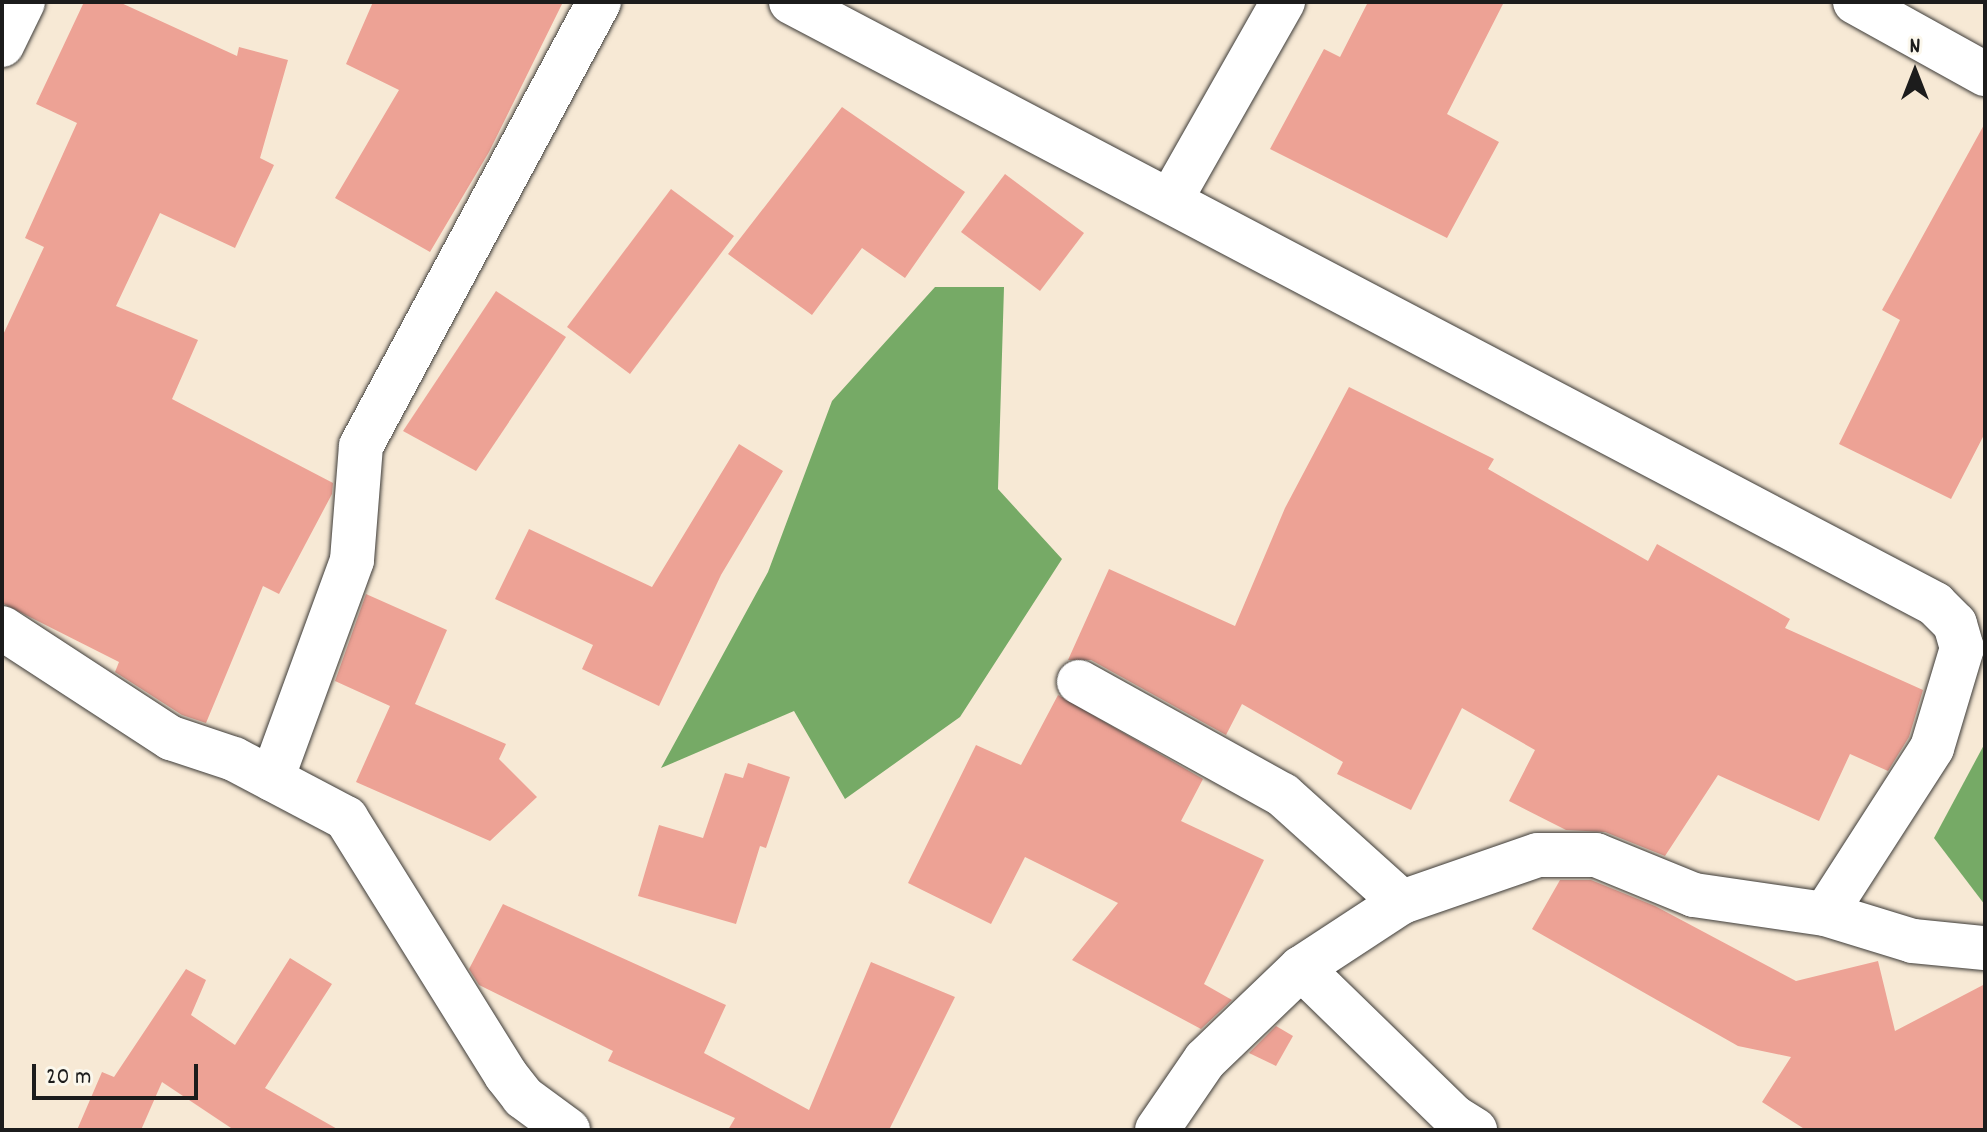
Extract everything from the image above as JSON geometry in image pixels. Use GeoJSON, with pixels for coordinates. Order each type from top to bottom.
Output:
{"type":"FeatureCollection","features":[{"type":"Feature","properties":{"kind":"street"},"geometry":{"type":"LineString","coordinates":[[2,45],[23,2]]}},
{"type":"Feature","properties":{"kind":"street"},"geometry":{"type":"LineString","coordinates":[[272,779],[352,560],[361,446],[599,2]]}},
{"type":"Feature","properties":{"kind":"street"},"geometry":{"type":"LineString","coordinates":[[791,2],[1171,199],[1935,604],[1955,624],[1962,648],[1932,748],[1825,914]]}},
{"type":"Feature","properties":{"kind":"street"},"geometry":{"type":"LineString","coordinates":[[1171,199],[1283,2]]}},
{"type":"Feature","properties":{"kind":"street"},"geometry":{"type":"LineString","coordinates":[[1855,2],[1985,74]]}},
{"type":"Feature","properties":{"kind":"street"},"geometry":{"type":"LineString","coordinates":[[2,628],[171,738],[234,759],[346,818],[506,1075],[523,1097],[568,1130]]}},
{"type":"Feature","properties":{"kind":"street"},"geometry":{"type":"LineString","coordinates":[[1079,682],[1283,795],[1402,902]]}},
{"type":"Feature","properties":{"kind":"street"},"geometry":{"type":"LineString","coordinates":[[1157,1130],[1205,1060],[1301,968],[1402,902],[1538,855],[1596,855],[1694,895],[1825,914],[1913,941],[1985,948]]}},
{"type":"Feature","properties":{"kind":"street"},"geometry":{"type":"LineString","coordinates":[[1301,968],[1454,1117],[1475,1130]]}},
{"type":"Feature","properties":{"kind":"green space"},"geometry":{"type":"Polygon","coordinates":[[[935,287],[1004,287],[998,489],[1062,559],[960,717],[845,799],[794,711],[661,768],[768,572],[832,401],[935,287]]]}},
{"type":"Feature","properties":{"kind":"green space"},"geometry":{"type":"Polygon","coordinates":[[[1985,743],[1985,905],[1934,838],[1985,743]]]}},
{"type":"Feature","properties":{"kind":"building"},"geometry":{"type":"Polygon","coordinates":[[[84,2],[119,2],[237,56],[239,47],[288,60],[260,158],[274,165],[235,248],[160,213],[116,306],[198,340],[172,399],[333,483],[332,494],[279,594],[263,586],[206,723],[182,715],[115,672],[119,662],[2,603],[2,337],[44,247],[25,238],[77,123],[36,104],[84,2]]]}},
{"type":"Feature","properties":{"kind":"building"},"geometry":{"type":"Polygon","coordinates":[[[373,2],[563,2],[489,152],[430,252],[335,198],[399,90],[346,64],[373,2]]]}},
{"type":"Feature","properties":{"kind":"building"},"geometry":{"type":"Polygon","coordinates":[[[1368,2],[1504,2],[1447,114],[1499,142],[1447,238],[1270,149],[1324,49],[1340,57],[1368,2]]]}},
{"type":"Feature","properties":{"kind":"building"},"geometry":{"type":"Polygon","coordinates":[[[842,107],[965,192],[905,278],[862,248],[812,315],[728,254],[842,107]]]}},
{"type":"Feature","properties":{"kind":"building"},"geometry":{"type":"Polygon","coordinates":[[[1985,123],[1985,433],[1951,499],[1839,444],[1900,320],[1882,310],[1985,123]]]}},
{"type":"Feature","properties":{"kind":"building"},"geometry":{"type":"Polygon","coordinates":[[[1005,174],[1084,233],[1040,291],[961,232],[1005,174]]]}},
{"type":"Feature","properties":{"kind":"building"},"geometry":{"type":"Polygon","coordinates":[[[671,189],[734,236],[630,374],[567,327],[671,189]]]}},
{"type":"Feature","properties":{"kind":"building"},"geometry":{"type":"Polygon","coordinates":[[[496,291],[566,337],[476,471],[403,431],[496,291]]]}},
{"type":"Feature","properties":{"kind":"building"},"geometry":{"type":"Polygon","coordinates":[[[1349,387],[1494,459],[1488,469],[1648,561],[1657,544],[1790,619],[1785,628],[1923,690],[1909,737],[1888,771],[1850,754],[1819,821],[1718,775],[1665,856],[1605,832],[1566,830],[1509,801],[1535,750],[1462,708],[1411,810],[1337,774],[1343,762],[1242,704],[1226,735],[1091,660],[1068,660],[1109,569],[1235,626],[1285,508],[1349,387]]]}},
{"type":"Feature","properties":{"kind":"building"},"geometry":{"type":"Polygon","coordinates":[[[739,444],[783,471],[721,575],[659,706],[582,669],[593,645],[495,599],[529,529],[652,587],[739,444]]]}},
{"type":"Feature","properties":{"kind":"building"},"geometry":{"type":"Polygon","coordinates":[[[366,594],[447,630],[415,704],[506,744],[499,759],[537,797],[490,841],[356,782],[390,706],[335,681],[366,594]]]}},
{"type":"Feature","properties":{"kind":"building"},"geometry":{"type":"Polygon","coordinates":[[[1058,695],[1203,779],[1181,821],[1264,860],[1204,984],[1232,1000],[1201,1029],[1072,960],[1118,903],[1025,857],[991,924],[908,883],[976,745],[1021,765],[1058,695]]]}},
{"type":"Feature","properties":{"kind":"building"},"geometry":{"type":"Polygon","coordinates":[[[748,763],[790,777],[766,848],[760,846],[736,924],[638,896],[659,825],[703,838],[725,773],[743,778],[748,763]]]}},
{"type":"Feature","properties":{"kind":"building"},"geometry":{"type":"Polygon","coordinates":[[[1560,880],[1591,880],[1655,906],[1796,981],[1878,961],[1895,1031],[1985,984],[1985,1130],[1806,1130],[1762,1102],[1791,1057],[1738,1046],[1532,929],[1560,880]]]}},
{"type":"Feature","properties":{"kind":"building"},"geometry":{"type":"Polygon","coordinates":[[[503,904],[726,1005],[704,1053],[809,1110],[871,962],[955,997],[889,1130],[728,1130],[735,1118],[608,1061],[613,1051],[479,985],[469,969],[503,904]]]}},
{"type":"Feature","properties":{"kind":"building"},"geometry":{"type":"Polygon","coordinates":[[[290,958],[332,984],[265,1088],[339,1130],[234,1130],[162,1082],[141,1130],[77,1130],[102,1072],[114,1077],[186,969],[206,980],[191,1015],[235,1045],[290,958]]]}},
{"type":"Feature","properties":{"kind":"building"},"geometry":{"type":"Polygon","coordinates":[[[1276,1026],[1293,1036],[1276,1066],[1249,1053],[1276,1026]]]}}]}
